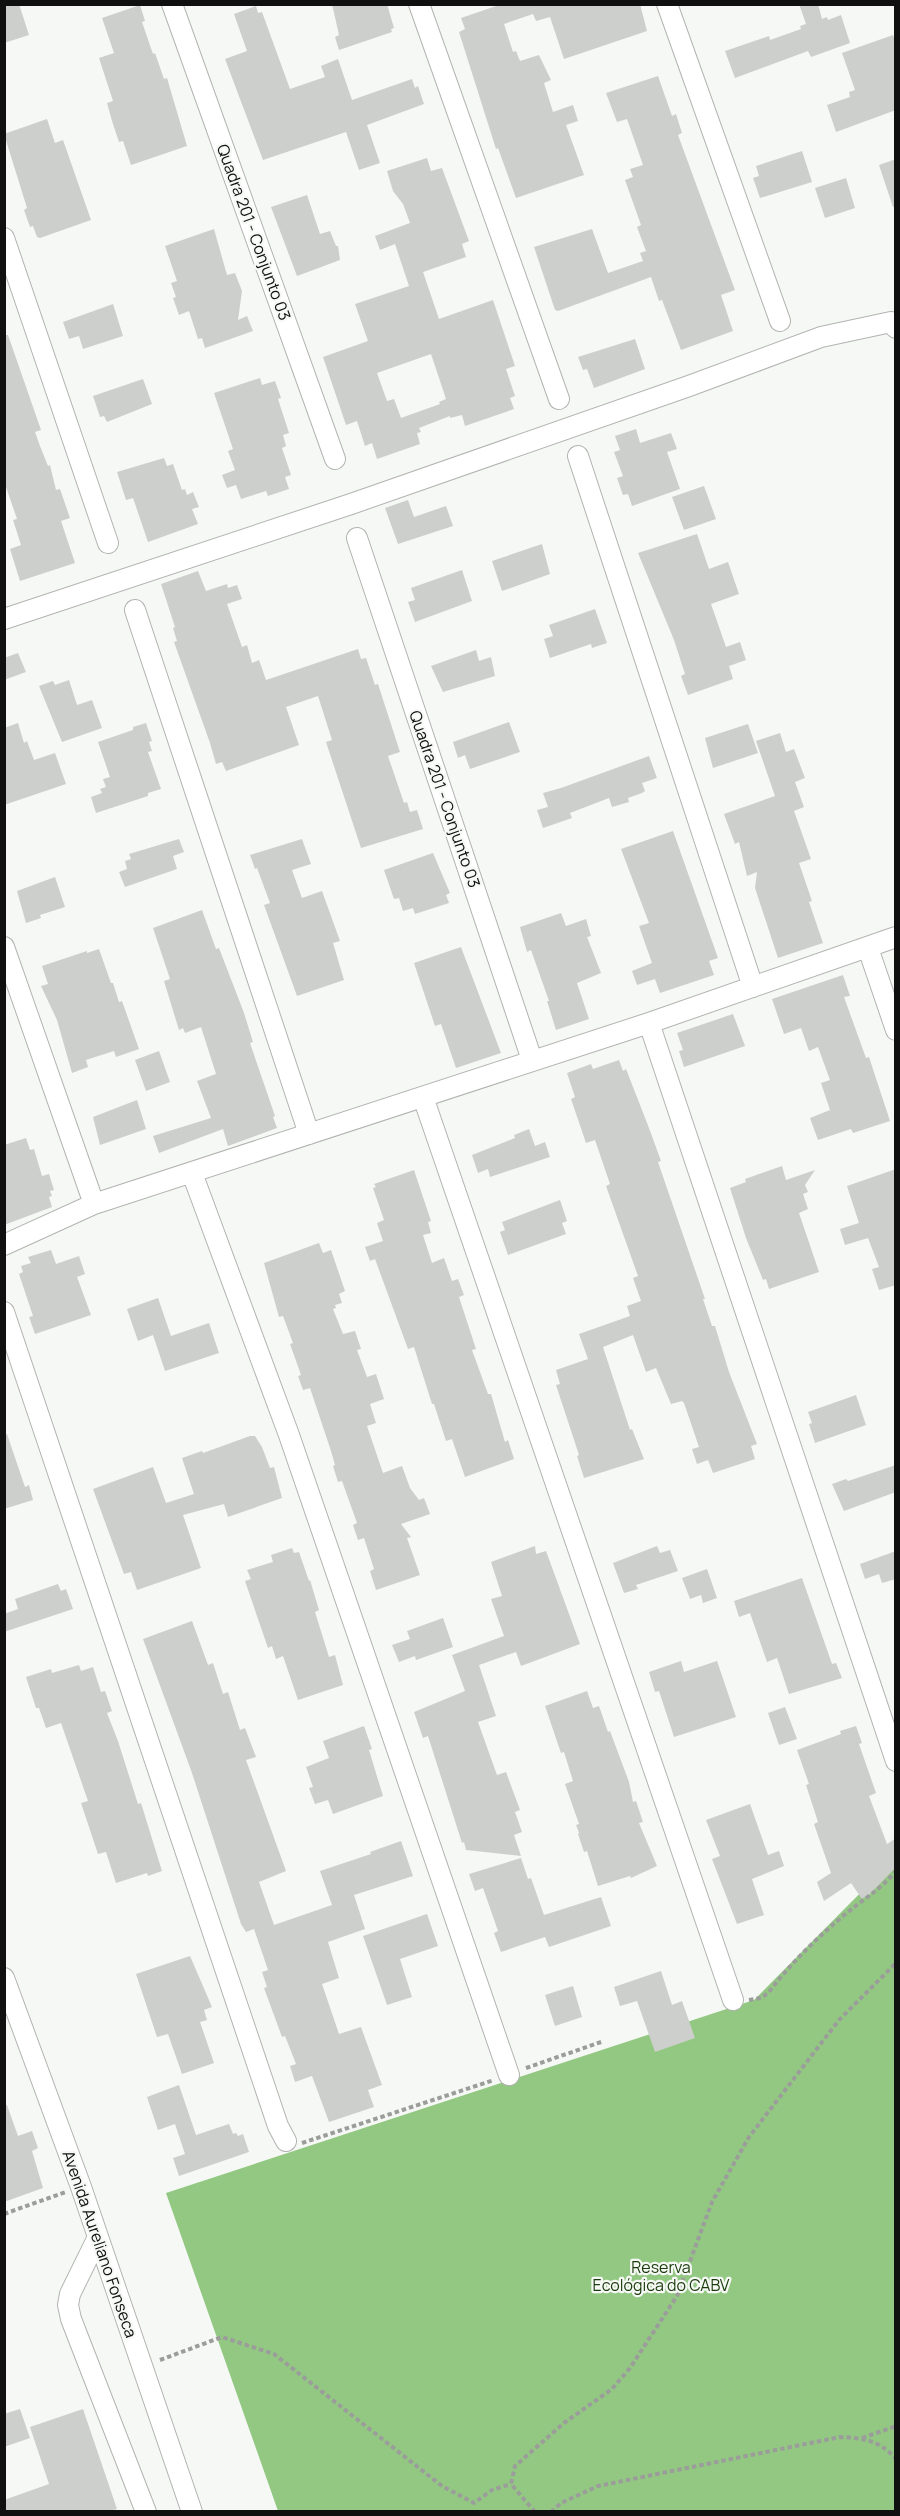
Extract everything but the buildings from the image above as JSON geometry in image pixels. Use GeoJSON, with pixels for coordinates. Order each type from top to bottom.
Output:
{"type":"FeatureCollection","features":[{"type":"Feature","properties":{"kind":"street","name":"Quadra 201 - Conjunto 03"},"geometry":{"type":"LineString","coordinates":[[172,4],[335,459]]}},
{"type":"Feature","properties":{"kind":"street"},"geometry":{"type":"LineString","coordinates":[[419,4],[559,399]]}},
{"type":"Feature","properties":{"kind":"street"},"geometry":{"type":"LineString","coordinates":[[667,4],[780,321]]}},
{"type":"Feature","properties":{"kind":"street"},"geometry":{"type":"LineString","coordinates":[[4,238],[108,543]]}},
{"type":"Feature","properties":{"kind":"street"},"geometry":{"type":"LineString","coordinates":[[4,619],[362,501],[764,360],[821,337],[891,322],[896,328]]}},
{"type":"Feature","properties":{"kind":"street"},"geometry":{"type":"LineString","coordinates":[[578,456],[753,987]]}},
{"type":"Feature","properties":{"kind":"street","name":"Quadra 201 - Conjunto 03"},"geometry":{"type":"LineString","coordinates":[[357,538],[532,1060]]}},
{"type":"Feature","properties":{"kind":"street"},"geometry":{"type":"LineString","coordinates":[[135,610],[309,1134]]}},
{"type":"Feature","properties":{"kind":"street"},"geometry":{"type":"LineString","coordinates":[[4,1245],[94,1204],[649,1023],[896,937]]}},
{"type":"Feature","properties":{"kind":"street"},"geometry":{"type":"LineString","coordinates":[[4,947],[94,1204]]}},
{"type":"Feature","properties":{"kind":"street"},"geometry":{"type":"LineString","coordinates":[[868,948],[896,1030]]}},
{"type":"Feature","properties":{"kind":"street"},"geometry":{"type":"LineString","coordinates":[[649,1023],[896,1761]]}},
{"type":"Feature","properties":{"kind":"street"},"geometry":{"type":"LineString","coordinates":[[423,1097],[733,2000]]}},
{"type":"Feature","properties":{"kind":"street"},"geometry":{"type":"LineString","coordinates":[[192,1173],[289,1435],[508,2075]]}},
{"type":"Feature","properties":{"kind":"street"},"geometry":{"type":"LineString","coordinates":[[4,1312],[274,2114],[286,2141]]}},
{"type":"Feature","properties":{"kind":"street","name":"Avenida Aureliano Fonseca"},"geometry":{"type":"LineString","coordinates":[[4,1978],[81,2187],[192,2511]]}},
{"type":"Feature","properties":{"kind":"street"},"geometry":{"type":"LineString","coordinates":[[98,2237],[70,2294],[68,2305],[71,2319],[146,2511]]}},
{"type":"Feature","properties":{"kind":"path"},"geometry":{"type":"LineString","coordinates":[[733,2000],[754,2000],[769,1992],[811,1946],[844,1915],[880,1889],[896,1871]]}},
{"type":"Feature","properties":{"kind":"path"},"geometry":{"type":"LineString","coordinates":[[535,2511],[512,2484],[514,2466],[564,2423],[612,2389],[630,2368],[677,2296],[712,2202],[749,2138],[839,2020],[896,1963]]}},
{"type":"Feature","properties":{"kind":"path"},"geometry":{"type":"LineString","coordinates":[[286,2141],[297,2144],[308,2142],[604,2041]]}},
{"type":"Feature","properties":{"kind":"path"},"geometry":{"type":"LineString","coordinates":[[4,2214],[81,2187]]}},
{"type":"Feature","properties":{"kind":"path"},"geometry":{"type":"LineString","coordinates":[[142,2366],[222,2337],[232,2340],[274,2354],[442,2486],[474,2503],[492,2490],[512,2484]]}},
{"type":"Feature","properties":{"kind":"path"},"geometry":{"type":"LineString","coordinates":[[862,2438],[896,2426]]}},
{"type":"Feature","properties":{"kind":"path"},"geometry":{"type":"LineString","coordinates":[[551,2511],[561,2503],[598,2486],[840,2437],[862,2438],[885,2447],[896,2459]]}},
{"type":"Feature","properties":{"kind":"green space","name":"Reserva Ecológica do CABV"},"geometry":{"type":"Polygon","coordinates":[[[895,1858],[895,2511],[278,2511],[166,2193],[754,2000],[895,1858]]]}}]}
